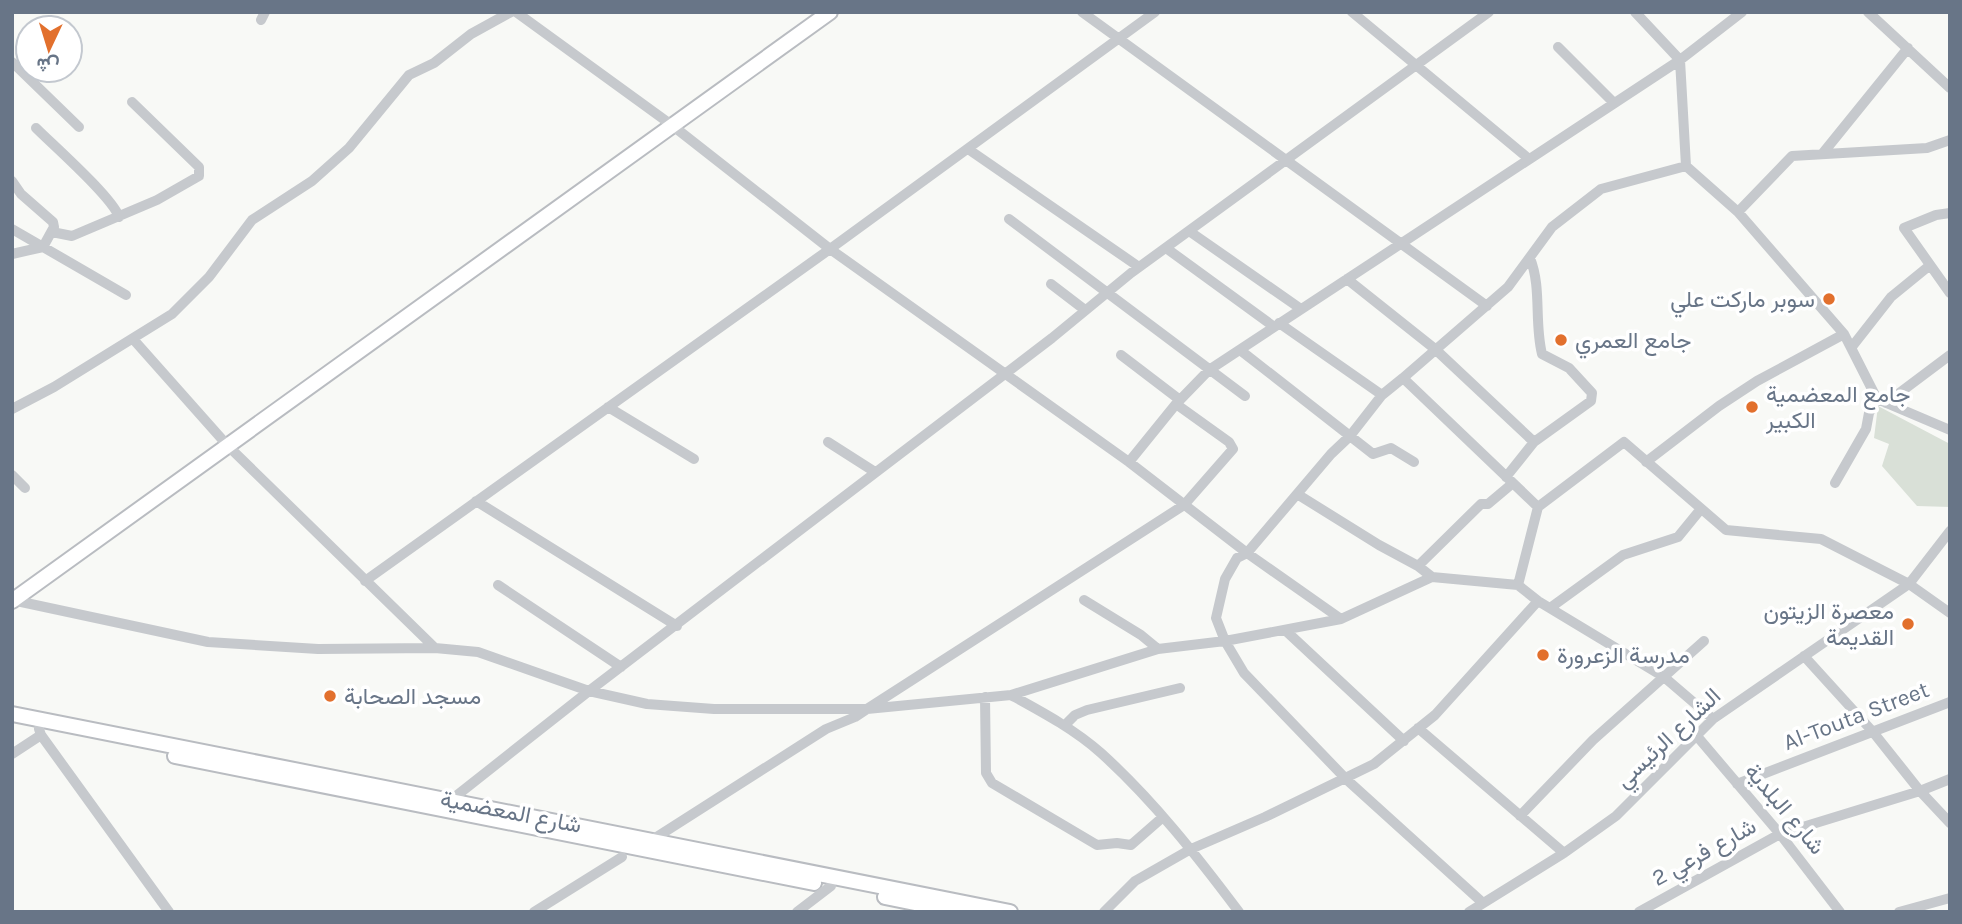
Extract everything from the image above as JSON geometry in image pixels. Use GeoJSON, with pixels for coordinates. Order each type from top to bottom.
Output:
{"type":"FeatureCollection","features":[{"type":"Feature","properties":{"kind":"main road"},"geometry":{"type":"LineString","coordinates":[[13,600],[830,12]]}},
{"type":"Feature","properties":{"kind":"main road","name":"شارع المعضمية"},"geometry":{"type":"LineString","coordinates":[[12,714],[41,728]]}},
{"type":"Feature","properties":{"kind":"main road","name":"شارع المعضمية"},"geometry":{"type":"LineString","coordinates":[[12,723],[432,802],[959,912]]}},
{"type":"Feature","properties":{"kind":"main road","name":"شارع المعضمية"},"geometry":{"type":"LineString","coordinates":[[432,802],[451,800],[1010,912]]}},
{"type":"Feature","properties":{"kind":"street"},"geometry":{"type":"LineString","coordinates":[[12,409],[133,340],[172,314],[209,277],[252,220],[312,181],[349,148],[408,75],[434,63],[471,34],[514,12],[673,126],[830,249],[1129,462],[1247,553],[1341,619]]}},
{"type":"Feature","properties":{"kind":"street"},"geometry":{"type":"LineString","coordinates":[[1083,12],[1487,306]]}},
{"type":"Feature","properties":{"kind":"street"},"geometry":{"type":"LineString","coordinates":[[365,580],[830,249],[1155,12]]}},
{"type":"Feature","properties":{"kind":"street"},"geometry":{"type":"LineString","coordinates":[[1352,12],[1529,159]]}},
{"type":"Feature","properties":{"kind":"street"},"geometry":{"type":"LineString","coordinates":[[451,800],[589,691],[1005,374],[1139,267],[1489,12]]}},
{"type":"Feature","properties":{"kind":"street"},"geometry":{"type":"LineString","coordinates":[[1635,12],[1680,60],[1686,166],[1738,212],[1844,334],[1882,401],[1950,430]]}},
{"type":"Feature","properties":{"kind":"street"},"geometry":{"type":"LineString","coordinates":[[1129,462],[1178,402],[1209,370],[1680,60],[1742,12]]}},
{"type":"Feature","properties":{"kind":"street"},"geometry":{"type":"LineString","coordinates":[[1868,12],[1950,88]]}},
{"type":"Feature","properties":{"kind":"street"},"geometry":{"type":"LineString","coordinates":[[1558,47],[1614,103]]}},
{"type":"Feature","properties":{"kind":"street"},"geometry":{"type":"LineString","coordinates":[[1822,153],[1908,48]]}},
{"type":"Feature","properties":{"kind":"street"},"geometry":{"type":"LineString","coordinates":[[12,62],[79,127]]}},
{"type":"Feature","properties":{"kind":"street"},"geometry":{"type":"LineString","coordinates":[[52,232],[72,236],[119,217],[199,176],[199,167],[132,102]]}},
{"type":"Feature","properties":{"kind":"street"},"geometry":{"type":"LineString","coordinates":[[36,128],[117,210],[119,217]]}},
{"type":"Feature","properties":{"kind":"street"},"geometry":{"type":"LineString","coordinates":[[1738,212],[1792,156],[1927,148],[1950,140]]}},
{"type":"Feature","properties":{"kind":"street"},"geometry":{"type":"LineString","coordinates":[[968,149],[1139,267]]}},
{"type":"Feature","properties":{"kind":"street"},"geometry":{"type":"LineString","coordinates":[[1483,902],[1346,779],[1244,673],[1225,641],[1216,618],[1225,579],[1237,558],[1247,553],[1382,396],[1508,288],[1552,227],[1601,189],[1686,166]]}},
{"type":"Feature","properties":{"kind":"street"},"geometry":{"type":"LineString","coordinates":[[12,181],[21,194],[53,222],[52,232],[43,247],[12,254]]}},
{"type":"Feature","properties":{"kind":"street"},"geometry":{"type":"LineString","coordinates":[[1950,213],[1936,215],[1905,228],[1950,293]]}},
{"type":"Feature","properties":{"kind":"street"},"geometry":{"type":"LineString","coordinates":[[1009,219],[1245,396]]}},
{"type":"Feature","properties":{"kind":"street"},"geometry":{"type":"LineString","coordinates":[[12,229],[126,295]]}},
{"type":"Feature","properties":{"kind":"street"},"geometry":{"type":"LineString","coordinates":[[1189,231],[1301,309]]}},
{"type":"Feature","properties":{"kind":"street"},"geometry":{"type":"LineString","coordinates":[[1166,248],[1382,396]]}},
{"type":"Feature","properties":{"kind":"street"},"geometry":{"type":"LineString","coordinates":[[1418,566],[1481,504],[1488,504],[1509,480],[1534,442],[1593,398],[1592,393],[1569,368],[1542,354],[1538,337],[1535,273],[1530,258]]}},
{"type":"Feature","properties":{"kind":"street"},"geometry":{"type":"LineString","coordinates":[[1851,348],[1891,297],[1929,266]]}},
{"type":"Feature","properties":{"kind":"street"},"geometry":{"type":"LineString","coordinates":[[1347,279],[1434,349],[1534,442]]}},
{"type":"Feature","properties":{"kind":"street"},"geometry":{"type":"LineString","coordinates":[[1052,284],[1085,310]]}},
{"type":"Feature","properties":{"kind":"street"},"geometry":{"type":"LineString","coordinates":[[1646,462],[1738,394],[1844,334]]}},
{"type":"Feature","properties":{"kind":"street"},"geometry":{"type":"LineString","coordinates":[[133,340],[228,446],[435,648]]}},
{"type":"Feature","properties":{"kind":"street"},"geometry":{"type":"LineString","coordinates":[[1240,350],[1373,454],[1391,448],[1414,462]]}},
{"type":"Feature","properties":{"kind":"street"},"geometry":{"type":"LineString","coordinates":[[652,840],[826,729],[855,717],[1184,505],[1233,449],[1229,442],[1121,355]]}},
{"type":"Feature","properties":{"kind":"street"},"geometry":{"type":"LineString","coordinates":[[1835,483],[1866,429],[1869,412],[1950,355]]}},
{"type":"Feature","properties":{"kind":"street"},"geometry":{"type":"LineString","coordinates":[[1403,378],[1538,507]]}},
{"type":"Feature","properties":{"kind":"street"},"geometry":{"type":"LineString","coordinates":[[608,407],[694,459]]}},
{"type":"Feature","properties":{"kind":"street"},"geometry":{"type":"LineString","coordinates":[[828,442],[875,472]]}},
{"type":"Feature","properties":{"kind":"street"},"geometry":{"type":"LineString","coordinates":[[1517,585],[1538,507],[1624,442],[1726,530],[1821,540],[1909,584],[1950,613]]}},
{"type":"Feature","properties":{"kind":"street"},"geometry":{"type":"LineString","coordinates":[[12,475],[25,488]]}},
{"type":"Feature","properties":{"kind":"street"},"geometry":{"type":"LineString","coordinates":[[1297,494],[1432,577]]}},
{"type":"Feature","properties":{"kind":"street"},"geometry":{"type":"LineString","coordinates":[[475,501],[677,626]]}},
{"type":"Feature","properties":{"kind":"street"},"geometry":{"type":"LineString","coordinates":[[1550,608],[1623,555],[1678,537],[1700,510]]}},
{"type":"Feature","properties":{"kind":"street","name":"الشارع الرئيسي"},"geometry":{"type":"LineString","coordinates":[[1469,912],[1564,853],[1616,816],[1713,719],[1909,584],[1950,531]]}},
{"type":"Feature","properties":{"kind":"street"},"geometry":{"type":"LineString","coordinates":[[13,600],[208,642],[318,649],[435,648],[478,652],[589,691],[647,704],[714,709],[867,709],[1011,695],[1158,649],[1225,641],[1341,619],[1432,577],[1517,585],[1538,601],[1664,677],[1713,719]]}},
{"type":"Feature","properties":{"kind":"street"},"geometry":{"type":"LineString","coordinates":[[498,585],[621,667]]}},
{"type":"Feature","properties":{"kind":"street"},"geometry":{"type":"LineString","coordinates":[[1084,600],[1141,635],[1158,649]]}},
{"type":"Feature","properties":{"kind":"street"},"geometry":{"type":"LineString","coordinates":[[1104,912],[1135,881],[1191,849],[1374,764],[1435,715],[1538,601]]}},
{"type":"Feature","properties":{"kind":"street"},"geometry":{"type":"LineString","coordinates":[[1285,630],[1404,741]]}},
{"type":"Feature","properties":{"kind":"street"},"geometry":{"type":"LineString","coordinates":[[1520,816],[1592,740],[1704,641]]}},
{"type":"Feature","properties":{"kind":"street"},"geometry":{"type":"LineString","coordinates":[[1804,656],[1874,732],[1920,791],[1950,823]]}},
{"type":"Feature","properties":{"kind":"street"},"geometry":{"type":"LineString","coordinates":[[1065,725],[1075,715],[1087,710],[1180,688]]}},
{"type":"Feature","properties":{"kind":"street"},"geometry":{"type":"LineString","coordinates":[[1011,695],[1065,725],[1101,752],[1191,849],[1239,912]]}},
{"type":"Feature","properties":{"kind":"street"},"geometry":{"type":"LineString","coordinates":[[985,697],[986,774],[992,783],[1097,845],[1131,845],[1163,817]]}},
{"type":"Feature","properties":{"kind":"street","name":"Al-Touta Street"},"geometry":{"type":"LineString","coordinates":[[1737,784],[1950,702]]}},
{"type":"Feature","properties":{"kind":"street"},"geometry":{"type":"LineString","coordinates":[[12,754],[41,728],[169,912]]}},
{"type":"Feature","properties":{"kind":"street"},"geometry":{"type":"LineString","coordinates":[[1418,728],[1564,853]]}},
{"type":"Feature","properties":{"kind":"street","name":"شارع البلدية"},"geometry":{"type":"LineString","coordinates":[[1696,735],[1780,834],[1840,912]]}},
{"type":"Feature","properties":{"kind":"street","name":"شارع فرعي 2"},"geometry":{"type":"LineString","coordinates":[[1639,912],[1780,834],[1920,791],[1950,779]]}},
{"type":"Feature","properties":{"kind":"street"},"geometry":{"type":"LineString","coordinates":[[534,912],[622,857]]}},
{"type":"Feature","properties":{"kind":"street"},"geometry":{"type":"LineString","coordinates":[[797,912],[831,886]]}},
{"type":"Feature","properties":{"kind":"street"},"geometry":{"type":"LineString","coordinates":[[1899,912],[1950,898]]}},
{"type":"Feature","properties":{"kind":"shaded area"},"geometry":{"type":"Polygon","coordinates":[[[1878,406],[1950,444],[1950,507],[1917,506],[1882,466],[1889,444],[1874,438],[1878,406]]]}},
{"type":"Feature","properties":{"kind":"place","name":"سوبر ماركت علي"},"geometry":{"type":"Point","coordinates":[1829,299]}},
{"type":"Feature","properties":{"kind":"place","name":"جامع العمري"},"geometry":{"type":"Point","coordinates":[1561,340]}},
{"type":"Feature","properties":{"kind":"place","name":"جامع المعضمية الكبير"},"geometry":{"type":"Point","coordinates":[1752,407]}},
{"type":"Feature","properties":{"kind":"place","name":"معصرة الزيتون القديمة"},"geometry":{"type":"Point","coordinates":[1908,624]}},
{"type":"Feature","properties":{"kind":"place","name":"مدرسة الزعرورة"},"geometry":{"type":"Point","coordinates":[1543,655]}},
{"type":"Feature","properties":{"kind":"place","name":"مسجد الصحابة"},"geometry":{"type":"Point","coordinates":[330,696]}}]}
